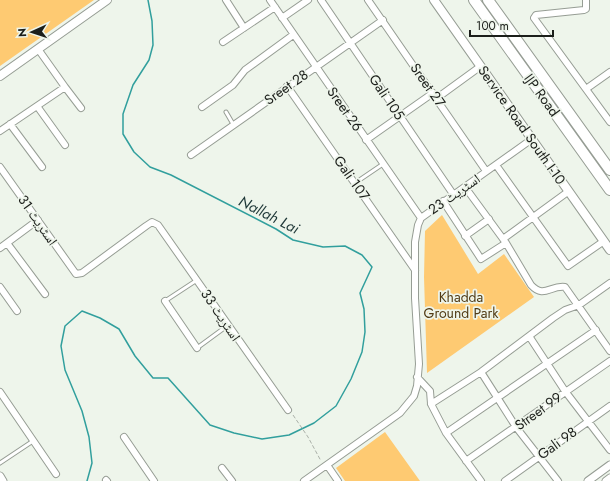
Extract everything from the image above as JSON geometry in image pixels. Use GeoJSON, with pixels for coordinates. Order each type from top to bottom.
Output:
{"type":"FeatureCollection","features":[{"type":"Feature","properties":{"kind":"highway","name":"IJP Road"},"geometry":{"type":"LineString","coordinates":[[474,0],[610,190]]}},
{"type":"Feature","properties":{"kind":"highway","name":"IJP Road"},"geometry":{"type":"LineString","coordinates":[[488,0],[610,170]]}},
{"type":"Feature","properties":{"kind":"highway"},"geometry":{"type":"LineString","coordinates":[[561,121],[570,114]]}},
{"type":"Feature","properties":{"kind":"main road"},"geometry":{"type":"LineString","coordinates":[[0,76],[107,0]]}},
{"type":"Feature","properties":{"kind":"main road","name":"Service Road South I-10"},"geometry":{"type":"LineString","coordinates":[[434,0],[610,250]]}},
{"type":"Feature","properties":{"kind":"street"},"geometry":{"type":"LineString","coordinates":[[226,0],[244,28]]}},
{"type":"Feature","properties":{"kind":"street","name":"Sreet 26"},"geometry":{"type":"LineString","coordinates":[[270,0],[382,164],[421,218]]}},
{"type":"Feature","properties":{"kind":"street"},"geometry":{"type":"LineString","coordinates":[[282,18],[308,0]]}},
{"type":"Feature","properties":{"kind":"street","name":"Gali 105"},"geometry":{"type":"LineString","coordinates":[[321,0],[453,194]]}},
{"type":"Feature","properties":{"kind":"street","name":"Sreet 27"},"geometry":{"type":"LineString","coordinates":[[368,0],[486,171]]}},
{"type":"Feature","properties":{"kind":"street"},"geometry":{"type":"LineString","coordinates":[[586,0],[586,9],[584,10],[536,16],[534,18],[610,122]]}},
{"type":"Feature","properties":{"kind":"street"},"geometry":{"type":"LineString","coordinates":[[223,42],[274,7]]}},
{"type":"Feature","properties":{"kind":"street","name":"Sreet 28"},"geometry":{"type":"LineString","coordinates":[[191,155],[287,86],[383,20]]}},
{"type":"Feature","properties":{"kind":"street"},"geometry":{"type":"LineString","coordinates":[[202,107],[233,85],[245,70],[293,34]]}},
{"type":"Feature","properties":{"kind":"street"},"geometry":{"type":"LineString","coordinates":[[38,49],[81,108]]}},
{"type":"Feature","properties":{"kind":"street"},"geometry":{"type":"LineString","coordinates":[[366,140],[400,116],[435,96],[481,66]]}},
{"type":"Feature","properties":{"kind":"street"},"geometry":{"type":"LineString","coordinates":[[586,89],[610,72]]}},
{"type":"Feature","properties":{"kind":"street","name":"Gali 107"},"geometry":{"type":"LineString","coordinates":[[287,86],[356,183],[415,270]]}},
{"type":"Feature","properties":{"kind":"street"},"geometry":{"type":"LineString","coordinates":[[0,131],[66,88]]}},
{"type":"Feature","properties":{"kind":"street"},"geometry":{"type":"LineString","coordinates":[[37,106],[65,145]]}},
{"type":"Feature","properties":{"kind":"street"},"geometry":{"type":"LineString","coordinates":[[10,124],[42,167]]}},
{"type":"Feature","properties":{"kind":"street","name":"اسٹریٹ 23"},"geometry":{"type":"LineString","coordinates":[[304,481],[400,413],[414,396],[419,364],[415,242],[418,225],[421,218],[532,139]]}},
{"type":"Feature","properties":{"kind":"street"},"geometry":{"type":"LineString","coordinates":[[496,165],[568,266],[604,241]]}},
{"type":"Feature","properties":{"kind":"street","name":"اسٹریٹ 31"},"geometry":{"type":"LineString","coordinates":[[0,167],[76,274],[82,273],[152,222]]}},
{"type":"Feature","properties":{"kind":"street"},"geometry":{"type":"LineString","coordinates":[[465,187],[489,219],[536,291],[543,292],[558,286],[565,287],[610,351]]}},
{"type":"Feature","properties":{"kind":"street"},"geometry":{"type":"LineString","coordinates":[[443,201],[481,259],[569,191]]}},
{"type":"Feature","properties":{"kind":"street"},"geometry":{"type":"LineString","coordinates":[[465,236],[489,219]]}},
{"type":"Feature","properties":{"kind":"street"},"geometry":{"type":"LineString","coordinates":[[0,248],[38,220]]}},
{"type":"Feature","properties":{"kind":"street","name":"اسٹریٹ 33"},"geometry":{"type":"LineString","coordinates":[[152,222],[158,225],[227,326],[288,410]]}},
{"type":"Feature","properties":{"kind":"street"},"geometry":{"type":"LineString","coordinates":[[8,243],[45,294]]}},
{"type":"Feature","properties":{"kind":"street"},"geometry":{"type":"LineString","coordinates":[[431,404],[481,372],[565,310],[579,305],[610,283]]}},
{"type":"Feature","properties":{"kind":"street"},"geometry":{"type":"LineString","coordinates":[[0,287],[17,311]]}},
{"type":"Feature","properties":{"kind":"street"},"geometry":{"type":"LineString","coordinates":[[165,301],[197,348]]}},
{"type":"Feature","properties":{"kind":"street"},"geometry":{"type":"LineString","coordinates":[[446,433],[498,399],[547,363],[596,330]]}},
{"type":"Feature","properties":{"kind":"street"},"geometry":{"type":"LineString","coordinates":[[529,336],[587,422],[610,450]]}},
{"type":"Feature","properties":{"kind":"street","name":"Street 99"},"geometry":{"type":"LineString","coordinates":[[466,460],[610,361]]}},
{"type":"Feature","properties":{"kind":"street"},"geometry":{"type":"LineString","coordinates":[[481,372],[516,427],[558,481]]}},
{"type":"Feature","properties":{"kind":"street"},"geometry":{"type":"LineString","coordinates":[[417,377],[430,391],[431,404],[446,433],[480,481]]}},
{"type":"Feature","properties":{"kind":"street"},"geometry":{"type":"LineString","coordinates":[[0,392],[56,474]]}},
{"type":"Feature","properties":{"kind":"street","name":"Gali 98"},"geometry":{"type":"LineString","coordinates":[[505,481],[610,406]]}},
{"type":"Feature","properties":{"kind":"street"},"geometry":{"type":"LineString","coordinates":[[124,437],[154,481]]}},
{"type":"Feature","properties":{"kind":"street"},"geometry":{"type":"LineString","coordinates":[[588,481],[610,465]]}},
{"type":"Feature","properties":{"kind":"street"},"geometry":{"type":"LineString","coordinates":[[325,466],[338,481]]}},
{"type":"Feature","properties":{"kind":"street"},"geometry":{"type":"LineString","coordinates":[[222,468],[232,481]]}},
{"type":"Feature","properties":{"kind":"street"},"geometry":{"type":"LineString","coordinates":[[0,476],[3,481]]}},
{"type":"Feature","properties":{"kind":"street"},"geometry":{"type":"LineString","coordinates":[[606,481],[610,478]]}},
{"type":"Feature","properties":{"kind":"lane"},"geometry":{"type":"LineString","coordinates":[[226,112],[233,124]]}},
{"type":"Feature","properties":{"kind":"lane"},"geometry":{"type":"LineString","coordinates":[[356,183],[382,164]]}},
{"type":"Feature","properties":{"kind":"lane"},"geometry":{"type":"LineString","coordinates":[[165,301],[197,280]]}},
{"type":"Feature","properties":{"kind":"lane"},"geometry":{"type":"LineString","coordinates":[[197,348],[227,326]]}},
{"type":"Feature","properties":{"kind":"lane"},"geometry":{"type":"LineString","coordinates":[[0,463],[33,441]]}},
{"type":"Feature","properties":{"kind":"path"},"geometry":{"type":"LineString","coordinates":[[288,410],[297,419],[325,466]]}},
{"type":"Feature","properties":{"kind":"green space"},"geometry":{"type":"Polygon","coordinates":[[[0,0],[94,0],[0,66],[0,0]]]}},
{"type":"Feature","properties":{"kind":"green space","name":"Khadda Ground Park"},"geometry":{"type":"Polygon","coordinates":[[[442,215],[478,274],[504,254],[534,297],[427,373],[424,277],[425,231],[442,215]]]}},
{"type":"Feature","properties":{"kind":"green space"},"geometry":{"type":"Polygon","coordinates":[[[385,432],[420,481],[345,481],[336,468],[385,432]]]}},
{"type":"Feature","properties":{"kind":"waterway","name":"Nallah Lai"},"geometry":{"type":"LineString","coordinates":[[87,481],[92,463],[89,437],[82,411],[65,370],[61,346],[65,326],[82,311],[100,318],[119,329],[135,356],[153,378],[168,378],[210,425],[234,433],[262,439],[289,435],[314,423],[336,406],[351,379],[362,352],[365,332],[364,309],[360,293],[372,267],[362,255],[345,246],[323,247],[293,240],[276,229],[171,175],[150,167],[134,152],[123,134],[123,114],[133,85],[149,60],[153,45],[152,21],[148,0]]}}]}
